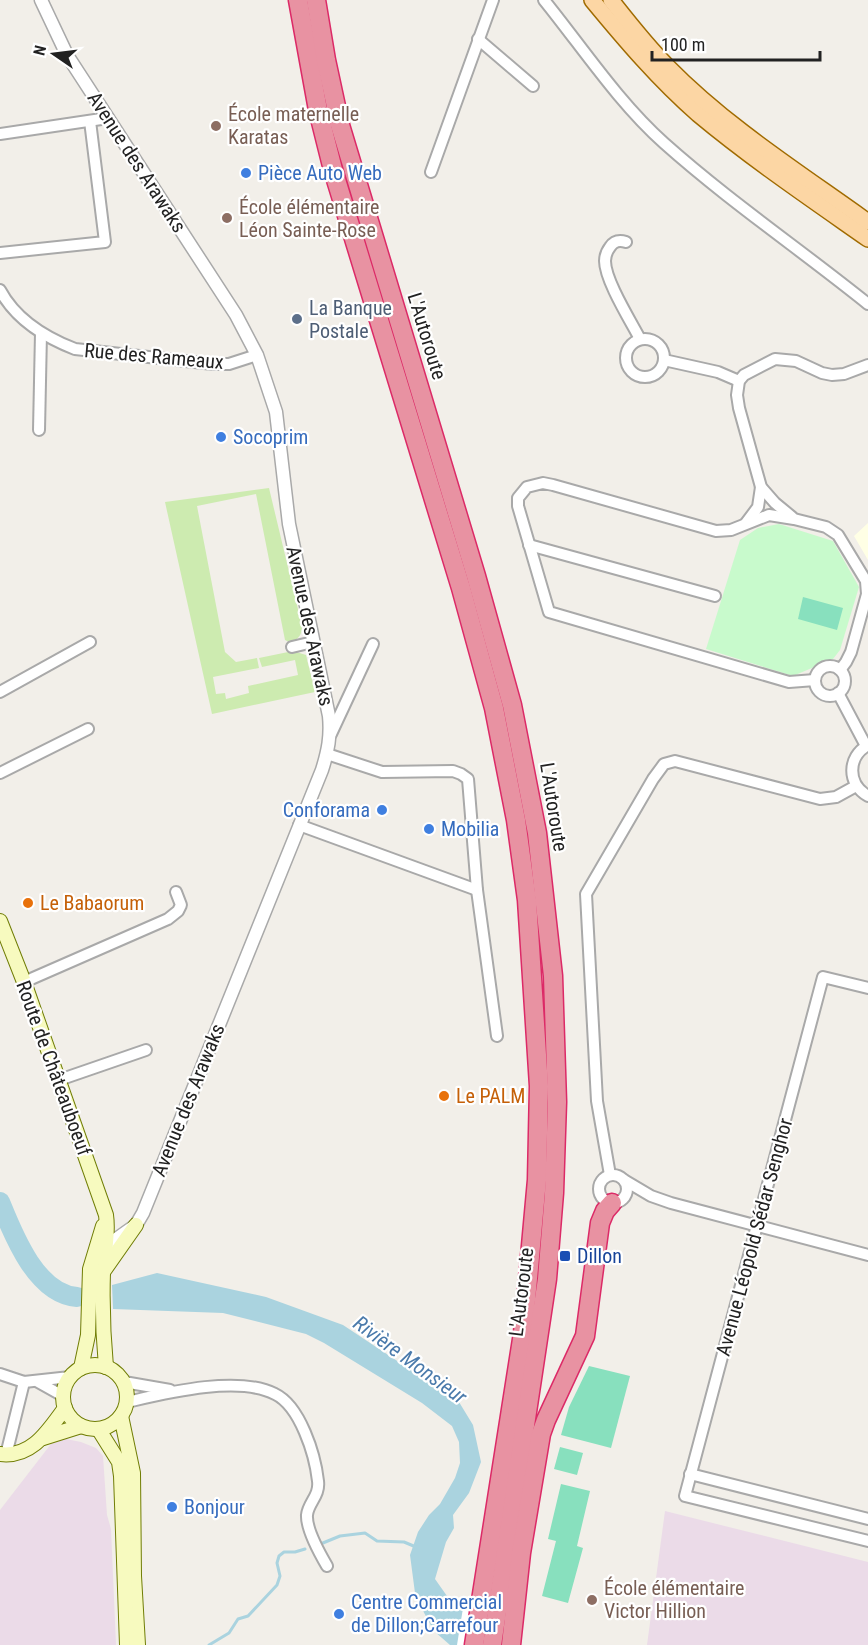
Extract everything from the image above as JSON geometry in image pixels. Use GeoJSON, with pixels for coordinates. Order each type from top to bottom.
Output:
{"type":"FeatureCollection","features":[{"type":"Feature","properties":{"kind":"highway","name":"L'Autoroute"},"geometry":{"type":"LineString","coordinates":[[298,0],[318,110],[333,170],[461,588],[494,708],[516,820],[527,900],[539,1086],[537,1180],[523,1334],[474,1645]]}},
{"type":"Feature","properties":{"kind":"highway","name":"L'Autoroute"},"geometry":{"type":"LineString","coordinates":[[316,0],[340,125],[476,576],[512,705],[537,832],[553,976],[557,1102],[554,1193],[547,1279],[493,1636]]}},
{"type":"Feature","properties":{"kind":"highway"},"geometry":{"type":"LineString","coordinates":[[326,0],[340,125]]}},
{"type":"Feature","properties":{"kind":"highway"},"geometry":{"type":"LineString","coordinates":[[529,1496],[546,1420],[585,1336],[600,1223],[605,1211],[619,1198]]}},
{"type":"Feature","properties":{"kind":"highway"},"geometry":{"type":"LineString","coordinates":[[512,1639],[529,1496],[547,1279]]}},
{"type":"Feature","properties":{"kind":"main road"},"geometry":{"type":"LineString","coordinates":[[592,0],[659,76],[697,113],[778,175],[868,239]]}},
{"type":"Feature","properties":{"kind":"main road"},"geometry":{"type":"LineString","coordinates":[[611,0],[661,59],[702,99],[868,222]]}},
{"type":"Feature","properties":{"kind":"main road","name":"Route de Châteauboeuf"},"geometry":{"type":"LineString","coordinates":[[0,921],[24,982],[106,1215],[108,1229],[98,1281],[96,1310],[86,1350],[76,1373]]}},
{"type":"Feature","properties":{"kind":"main road","name":"Route de Châteauboeuf"},"geometry":{"type":"LineString","coordinates":[[98,1281],[93,1257],[106,1215]]}},
{"type":"Feature","properties":{"kind":"main road"},"geometry":{"type":"LineString","coordinates":[[98,1281],[136,1225]]}},
{"type":"Feature","properties":{"kind":"main road","name":"Route de Châteauboeuf"},"geometry":{"type":"LineString","coordinates":[[96,1310],[106,1367]]}},
{"type":"Feature","properties":{"kind":"main road"},"geometry":{"type":"LineString","coordinates":[[43,1438],[64,1402],[65,1386],[76,1373],[89,1366],[106,1367],[119,1376],[127,1392],[127,1402],[121,1416],[99,1430],[74,1422],[64,1402]]}},
{"type":"Feature","properties":{"kind":"main road"},"geometry":{"type":"LineString","coordinates":[[121,1416],[135,1576],[138,1645]]}},
{"type":"Feature","properties":{"kind":"main road"},"geometry":{"type":"LineString","coordinates":[[3,1454],[26,1451],[43,1438],[81,1426]]}},
{"type":"Feature","properties":{"kind":"main road"},"geometry":{"type":"LineString","coordinates":[[99,1430],[127,1475],[127,1645]]}},
{"type":"Feature","properties":{"kind":"street","name":"Avenue des Arawaks"},"geometry":{"type":"LineString","coordinates":[[41,0],[67,55],[236,315],[257,356],[276,412],[289,524],[331,734],[327,754],[144,1213],[136,1225],[106,1245],[93,1257]]}},
{"type":"Feature","properties":{"kind":"street"},"geometry":{"type":"LineString","coordinates":[[431,172],[493,0]]}},
{"type":"Feature","properties":{"kind":"street"},"geometry":{"type":"LineString","coordinates":[[544,0],[626,102],[662,141],[715,186],[868,304]]}},
{"type":"Feature","properties":{"kind":"street"},"geometry":{"type":"LineString","coordinates":[[478,39],[533,86]]}},
{"type":"Feature","properties":{"kind":"street"},"geometry":{"type":"LineString","coordinates":[[0,134],[108,118]]}},
{"type":"Feature","properties":{"kind":"street"},"geometry":{"type":"LineString","coordinates":[[0,253],[105,242],[90,121]]}},
{"type":"Feature","properties":{"kind":"street"},"geometry":{"type":"LineString","coordinates":[[626,242],[618,240],[611,244],[605,262],[616,294],[640,339]]}},
{"type":"Feature","properties":{"kind":"street","name":"Rue des Rameaux"},"geometry":{"type":"LineString","coordinates":[[0,290],[16,314],[41,333],[75,349],[162,360],[229,364],[257,356]]}},
{"type":"Feature","properties":{"kind":"street"},"geometry":{"type":"LineString","coordinates":[[39,430],[41,333]]}},
{"type":"Feature","properties":{"kind":"street"},"geometry":{"type":"LineString","coordinates":[[646,338],[657,343],[664,360],[662,366],[653,375],[647,377],[635,374],[627,364],[626,358],[629,346],[646,338]]}},
{"type":"Feature","properties":{"kind":"street"},"geometry":{"type":"LineString","coordinates":[[746,523],[758,507],[761,487],[737,395],[744,375],[775,359],[796,361],[832,375],[844,374],[868,365]]}},
{"type":"Feature","properties":{"kind":"street"},"geometry":{"type":"LineString","coordinates":[[664,360],[718,372],[740,381]]}},
{"type":"Feature","properties":{"kind":"street"},"geometry":{"type":"LineString","coordinates":[[815,680],[789,681],[549,612],[518,506],[518,498],[527,487],[543,483],[716,531],[731,530],[769,515],[826,527],[838,536],[866,581],[867,594],[851,652],[840,670]]}},
{"type":"Feature","properties":{"kind":"street"},"geometry":{"type":"LineString","coordinates":[[761,487],[794,519]]}},
{"type":"Feature","properties":{"kind":"street"},"geometry":{"type":"LineString","coordinates":[[529,545],[716,596]]}},
{"type":"Feature","properties":{"kind":"street"},"geometry":{"type":"LineString","coordinates":[[0,692],[90,642]]}},
{"type":"Feature","properties":{"kind":"street"},"geometry":{"type":"LineString","coordinates":[[292,647],[313,642]]}},
{"type":"Feature","properties":{"kind":"street"},"geometry":{"type":"LineString","coordinates":[[331,734],[374,644]]}},
{"type":"Feature","properties":{"kind":"street"},"geometry":{"type":"LineString","coordinates":[[831,666],[840,670],[844,682],[838,693],[822,694],[816,686],[815,680],[818,672],[831,666]]}},
{"type":"Feature","properties":{"kind":"street"},"geometry":{"type":"LineString","coordinates":[[838,693],[867,746],[859,752],[852,769],[856,786],[868,796]]}},
{"type":"Feature","properties":{"kind":"street"},"geometry":{"type":"LineString","coordinates":[[0,772],[88,729]]}},
{"type":"Feature","properties":{"kind":"street"},"geometry":{"type":"LineString","coordinates":[[327,754],[382,772],[453,771],[468,779],[477,890],[497,1036]]}},
{"type":"Feature","properties":{"kind":"street"},"geometry":{"type":"LineString","coordinates":[[610,1175],[597,1101],[586,898],[588,889],[653,779],[664,764],[675,761],[820,799],[836,797],[856,786]]}},
{"type":"Feature","properties":{"kind":"street"},"geometry":{"type":"LineString","coordinates":[[299,825],[477,890]]}},
{"type":"Feature","properties":{"kind":"street"},"geometry":{"type":"LineString","coordinates":[[24,982],[168,919],[178,911],[181,905],[176,892]]}},
{"type":"Feature","properties":{"kind":"street","name":"Avenue Léopold Sédar Senghor"},"geometry":{"type":"LineString","coordinates":[[868,988],[823,977],[685,1496],[868,1541]]}},
{"type":"Feature","properties":{"kind":"street"},"geometry":{"type":"LineString","coordinates":[[59,1080],[146,1050]]}},
{"type":"Feature","properties":{"kind":"street"},"geometry":{"type":"LineString","coordinates":[[651,1196],[604,1199],[599,1192],[600,1183],[610,1175],[618,1175],[651,1196],[868,1255]]}},
{"type":"Feature","properties":{"kind":"street"},"geometry":{"type":"LineString","coordinates":[[619,1198],[627,1190],[624,1180]]}},
{"type":"Feature","properties":{"kind":"street"},"geometry":{"type":"LineString","coordinates":[[0,1374],[24,1382],[38,1382],[76,1373]]}},
{"type":"Feature","properties":{"kind":"street"},"geometry":{"type":"LineString","coordinates":[[3,1454],[24,1382]]}},
{"type":"Feature","properties":{"kind":"street"},"geometry":{"type":"LineString","coordinates":[[38,1382],[64,1402]]}},
{"type":"Feature","properties":{"kind":"street"},"geometry":{"type":"LineString","coordinates":[[124,1383],[176,1391]]}},
{"type":"Feature","properties":{"kind":"street"},"geometry":{"type":"LineString","coordinates":[[127,1402],[176,1391],[248,1385],[276,1394],[286,1402],[297,1416],[311,1449],[318,1491],[307,1514],[314,1539],[327,1566]]}},
{"type":"Feature","properties":{"kind":"street"},"geometry":{"type":"LineString","coordinates":[[690,1474],[868,1519]]}},
{"type":"Feature","properties":{"kind":"shaded area"},"geometry":{"type":"Polygon","coordinates":[[[868,523],[868,560],[854,536],[868,523]]]}},
{"type":"Feature","properties":{"kind":"shaded area"},"geometry":{"type":"Polygon","coordinates":[[[66,1439],[96,1448],[103,1456],[107,1515],[111,1529],[116,1645],[0,1645],[0,1510],[51,1444],[66,1439]]]}},
{"type":"Feature","properties":{"kind":"shaded area"},"geometry":{"type":"Polygon","coordinates":[[[665,1511],[868,1562],[868,1645],[647,1645],[665,1511]]]}},
{"type":"Feature","properties":{"kind":"green space"},"geometry":{"type":"Polygon","coordinates":[[[269,488],[302,626],[301,632],[298,638],[291,643],[285,640],[256,494],[197,506],[225,652],[236,662],[257,658],[259,668],[213,677],[216,694],[225,693],[226,699],[249,693],[248,686],[298,675],[295,660],[262,667],[259,658],[293,651],[306,655],[315,692],[212,714],[165,502],[269,488]]]}},
{"type":"Feature","properties":{"kind":"green space"},"geometry":{"type":"Polygon","coordinates":[[[779,524],[833,541],[859,587],[840,650],[833,659],[793,676],[706,649],[740,540],[758,528],[779,524]]]}},
{"type":"Feature","properties":{"kind":"green space"},"geometry":{"type":"Polygon","coordinates":[[[803,597],[843,608],[837,630],[798,619],[803,597]]]}},
{"type":"Feature","properties":{"kind":"green space"},"geometry":{"type":"Polygon","coordinates":[[[589,1366],[630,1376],[611,1448],[561,1435],[569,1407],[589,1366]]]}},
{"type":"Feature","properties":{"kind":"green space"},"geometry":{"type":"Polygon","coordinates":[[[560,1447],[583,1453],[577,1475],[554,1469],[560,1447]]]}},
{"type":"Feature","properties":{"kind":"green space"},"geometry":{"type":"Polygon","coordinates":[[[561,1484],[590,1491],[577,1546],[583,1548],[568,1603],[542,1596],[556,1541],[548,1539],[561,1484]]]}},
{"type":"Feature","properties":{"kind":"water"},"geometry":{"type":"Polygon","coordinates":[[[157,1273],[266,1297],[343,1325],[459,1402],[473,1425],[481,1462],[469,1493],[453,1515],[454,1528],[446,1542],[435,1579],[447,1596],[478,1614],[502,1635],[518,1645],[450,1645],[434,1631],[415,1593],[410,1555],[418,1532],[429,1515],[440,1504],[455,1478],[460,1463],[459,1442],[452,1426],[422,1403],[306,1334],[223,1313],[113,1309],[112,1285],[157,1273]]]}},
{"type":"Feature","properties":{"kind":"pier"},"geometry":{"type":"Polygon","coordinates":[[[464,1602],[501,1633],[499,1645],[457,1645],[464,1602]]]}},
{"type":"Feature","properties":{"kind":"waterway","name":"Rivière Monsieur"},"geometry":{"type":"LineString","coordinates":[[0,1202],[19,1245],[38,1274],[62,1293],[77,1297]]}},
{"type":"Feature","properties":{"kind":"waterway"},"geometry":{"type":"LineString","coordinates":[[318,1545],[340,1536],[365,1533],[377,1541],[404,1542],[416,1547]]}},
{"type":"Feature","properties":{"kind":"waterway"},"geometry":{"type":"LineString","coordinates":[[209,1645],[229,1633],[238,1619],[248,1616],[277,1585],[280,1576],[277,1563],[279,1556],[284,1552],[305,1549]]}},
{"type":"Feature","properties":{"kind":"place","name":"École maternelle Karatas"},"geometry":{"type":"Point","coordinates":[216,126]}},
{"type":"Feature","properties":{"kind":"place","name":"Pièce Auto Web"},"geometry":{"type":"Point","coordinates":[246,173]}},
{"type":"Feature","properties":{"kind":"place","name":"École élémentaire Léon Sainte-Rose"},"geometry":{"type":"Point","coordinates":[227,218]}},
{"type":"Feature","properties":{"kind":"place","name":"La Banque Postale"},"geometry":{"type":"Point","coordinates":[297,319]}},
{"type":"Feature","properties":{"kind":"place","name":"Socoprim"},"geometry":{"type":"Point","coordinates":[221,437]}},
{"type":"Feature","properties":{"kind":"place","name":"Conforama"},"geometry":{"type":"Point","coordinates":[382,810]}},
{"type":"Feature","properties":{"kind":"place","name":"Mobilia"},"geometry":{"type":"Point","coordinates":[429,829]}},
{"type":"Feature","properties":{"kind":"place","name":"Le Babaorum"},"geometry":{"type":"Point","coordinates":[28,903]}},
{"type":"Feature","properties":{"kind":"place","name":"Le PALM"},"geometry":{"type":"Point","coordinates":[444,1096]}},
{"type":"Feature","properties":{"kind":"place","name":"Dillon"},"geometry":{"type":"Point","coordinates":[565,1256]}},
{"type":"Feature","properties":{"kind":"place","name":"Bonjour"},"geometry":{"type":"Point","coordinates":[172,1507]}},
{"type":"Feature","properties":{"kind":"place","name":"École élémentaire Victor Hillion"},"geometry":{"type":"Point","coordinates":[592,1600]}},
{"type":"Feature","properties":{"kind":"place","name":"Centre Commercial de Dillon;Carrefour"},"geometry":{"type":"Point","coordinates":[339,1614]}}]}
